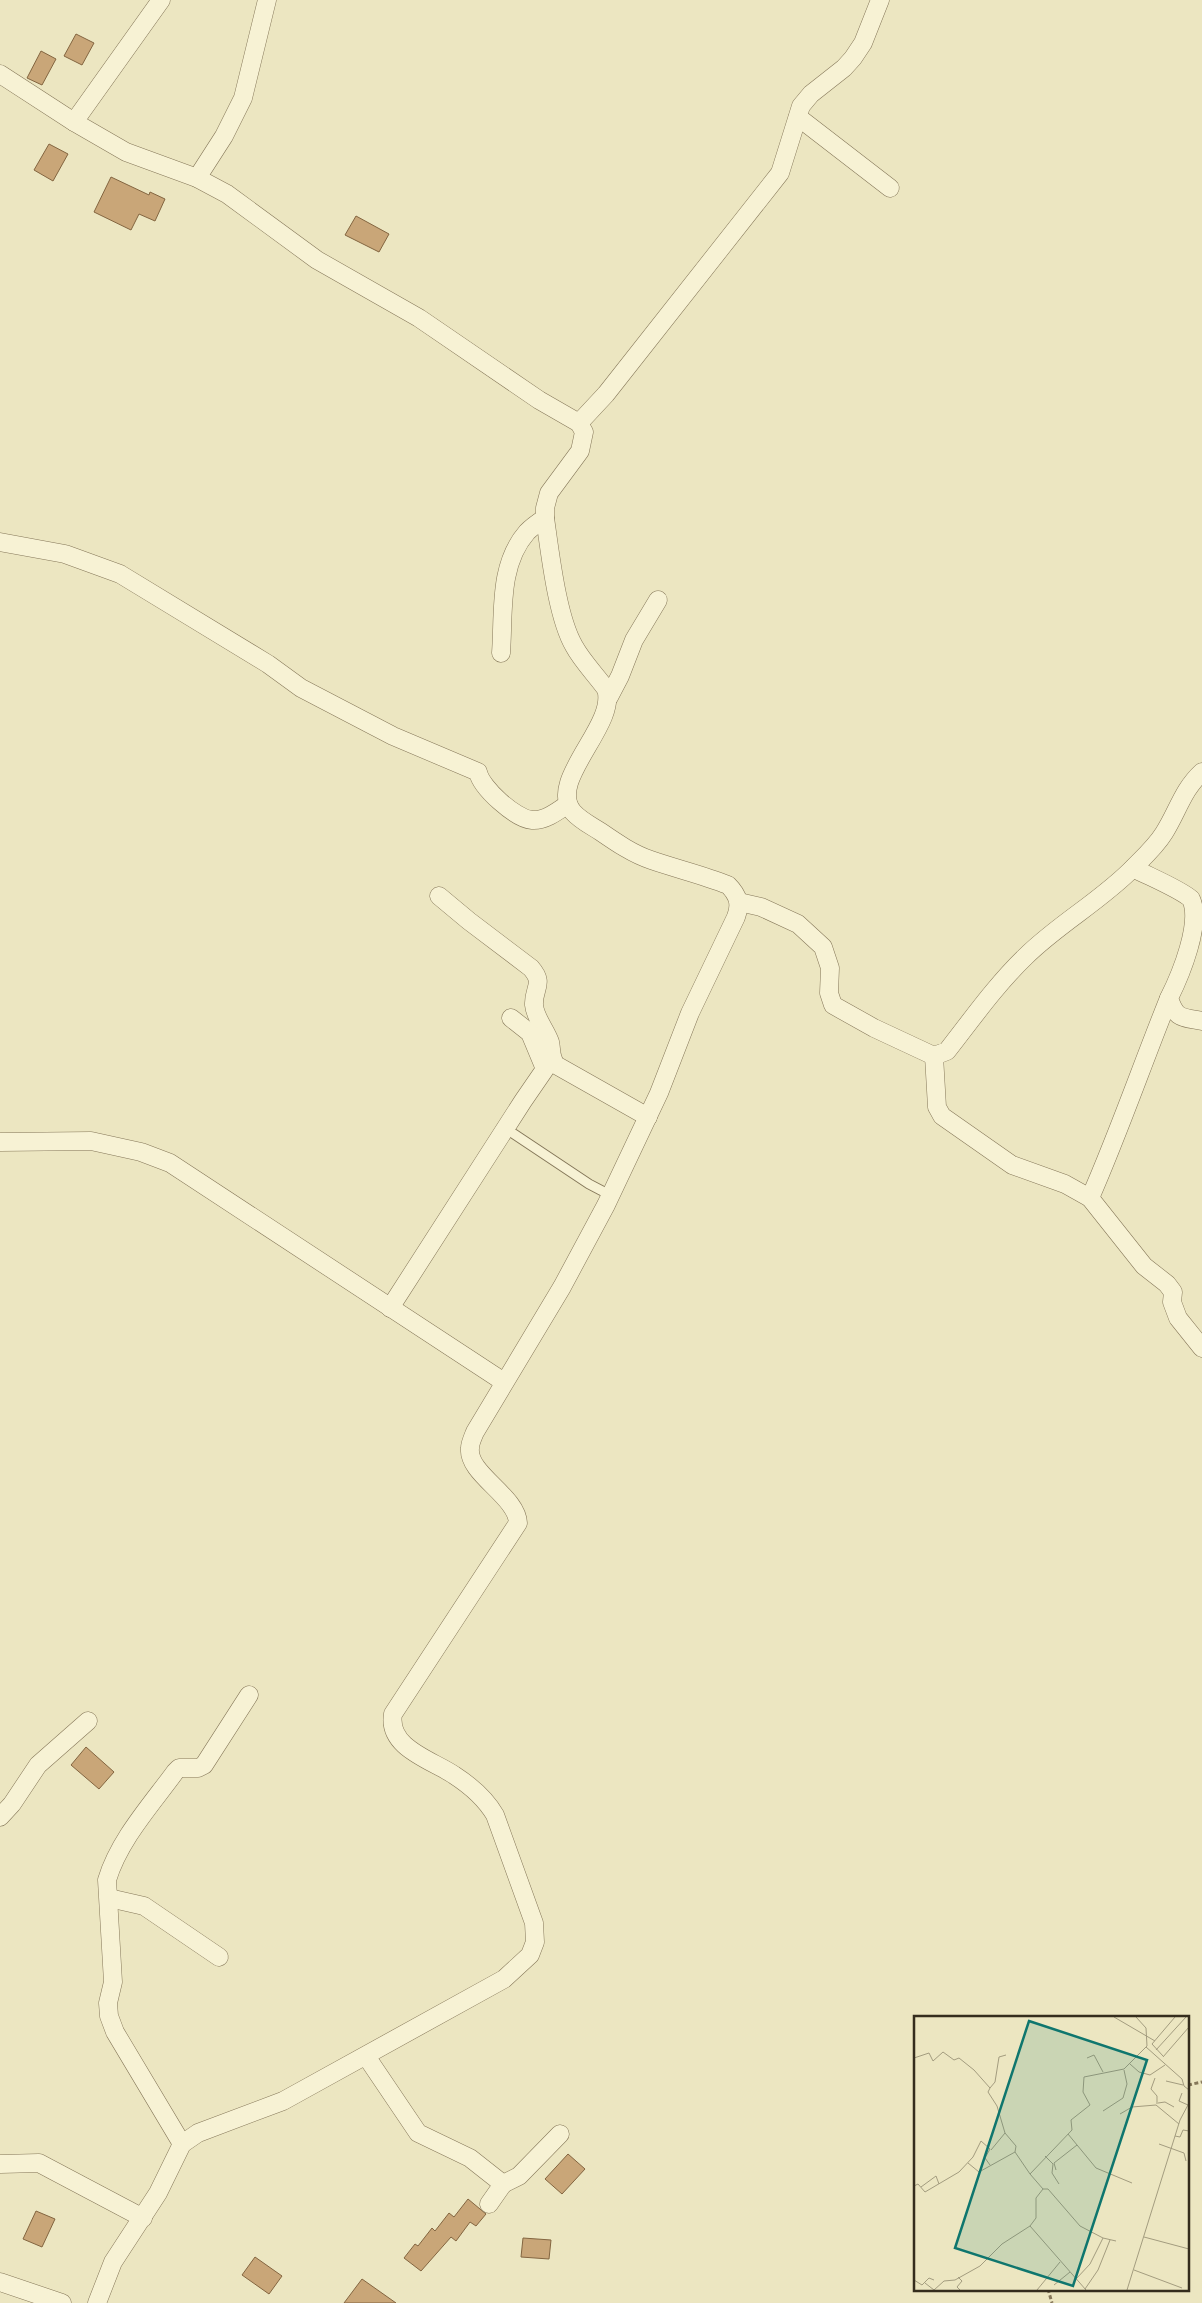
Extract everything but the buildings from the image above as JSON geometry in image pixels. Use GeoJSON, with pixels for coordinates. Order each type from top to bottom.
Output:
{"type":"FeatureCollection","features":[{"type":"Feature","properties":{"kind":"street"},"geometry":{"type":"LineString","coordinates":[[74,122],[161,0]]}},
{"type":"Feature","properties":{"kind":"street"},"geometry":{"type":"LineString","coordinates":[[197,178],[224,136],[243,98],[267,0]]}},
{"type":"Feature","properties":{"kind":"street"},"geometry":{"type":"LineString","coordinates":[[580,422],[606,394],[774,182],[783,166],[801,106],[844,68],[856,54],[880,0]]}},
{"type":"Feature","properties":{"kind":"street"},"geometry":{"type":"LineString","coordinates":[[0,74],[74,122],[126,152],[197,178],[241,203],[336,272],[419,318],[539,400],[580,422],[584,432],[580,451],[549,493],[545,508],[545,518],[559,597],[568,634],[573,646],[606,689],[608,697]]}},
{"type":"Feature","properties":{"kind":"street"},"geometry":{"type":"LineString","coordinates":[[798,117],[890,188]]}},
{"type":"Feature","properties":{"kind":"street"},"geometry":{"type":"LineString","coordinates":[[501,653],[506,575],[514,554],[527,532],[545,518]]}},
{"type":"Feature","properties":{"kind":"street"},"geometry":{"type":"LineString","coordinates":[[0,542],[65,554],[120,574],[268,664],[301,688],[393,736],[478,772],[481,783],[522,818],[541,819],[568,804]]}},
{"type":"Feature","properties":{"kind":"street"},"geometry":{"type":"LineString","coordinates":[[97,2303],[113,2262],[158,2193],[182,2144],[198,2133],[283,2101],[504,1979],[530,1955],[535,1942],[534,1923],[524,1893],[495,1815],[486,1800],[454,1775],[420,1756],[398,1740],[391,1722],[393,1714],[426,1661],[518,1523],[518,1516],[476,1465],[470,1448],[475,1432],[562,1287],[606,1192],[648,1117],[668,1072],[690,1013],[736,918],[739,902],[736,893],[728,885],[652,860],[626,849],[579,818],[568,804],[567,789],[572,777],[604,714],[608,697],[620,676],[634,640],[658,600]]}},
{"type":"Feature","properties":{"kind":"street"},"geometry":{"type":"LineString","coordinates":[[739,902],[761,907],[798,924],[823,947],[830,968],[829,993],[833,1005],[874,1028],[934,1056],[947,1051],[1024,957],[1133,868],[1164,834],[1177,807],[1194,780],[1202,772]]}},
{"type":"Feature","properties":{"kind":"street"},"geometry":{"type":"LineString","coordinates":[[1090,1198],[1118,1137],[1136,1081],[1169,998],[1190,955],[1200,917],[1198,907],[1189,898],[1133,868]]}},
{"type":"Feature","properties":{"kind":"street"},"geometry":{"type":"LineString","coordinates":[[439,896],[469,922],[537,974],[539,984],[534,1004],[550,1043],[551,1055],[556,1065],[648,1117]]}},
{"type":"Feature","properties":{"kind":"street"},"geometry":{"type":"LineString","coordinates":[[1169,998],[1174,1012],[1181,1017],[1202,1021]]}},
{"type":"Feature","properties":{"kind":"street"},"geometry":{"type":"LineString","coordinates":[[390,1308],[545,1069],[530,1033],[511,1018]]}},
{"type":"Feature","properties":{"kind":"street"},"geometry":{"type":"LineString","coordinates":[[934,1056],[937,1107],[942,1116],[1012,1164],[1065,1184],[1090,1198],[1144,1266],[1167,1284],[1173,1292],[1172,1302],[1178,1318],[1202,1348]]}},
{"type":"Feature","properties":{"kind":"street"},"geometry":{"type":"LineString","coordinates":[[0,1142],[91,1141],[142,1152],[170,1163],[504,1382]]}},
{"type":"Feature","properties":{"kind":"street"},"geometry":{"type":"LineString","coordinates":[[182,2144],[115,2032],[109,2016],[108,2003],[113,1982],[107,1880],[111,1866],[130,1835],[179,1768],[198,1768],[208,1760],[249,1695]]}},
{"type":"Feature","properties":{"kind":"street"},"geometry":{"type":"LineString","coordinates":[[0,1817],[12,1804],[38,1765],[88,1721]]}},
{"type":"Feature","properties":{"kind":"street"},"geometry":{"type":"LineString","coordinates":[[108,1898],[144,1906],[219,1957]]}},
{"type":"Feature","properties":{"kind":"street"},"geometry":{"type":"LineString","coordinates":[[366,2056],[418,2133],[456,2149],[488,2170],[503,2184]]}},
{"type":"Feature","properties":{"kind":"street"},"geometry":{"type":"LineString","coordinates":[[489,2204],[503,2184],[519,2176],[560,2134]]}},
{"type":"Feature","properties":{"kind":"street"},"geometry":{"type":"LineString","coordinates":[[0,2164],[29,2161],[39,2162],[143,2218]]}},
{"type":"Feature","properties":{"kind":"street"},"geometry":{"type":"LineString","coordinates":[[0,2282],[62,2303]]}},
{"type":"Feature","properties":{"kind":"lane"},"geometry":{"type":"LineString","coordinates":[[514,1134],[589,1184],[606,1192]]}},
{"type":"Feature","properties":{"kind":"path"},"geometry":{"type":"LineString","coordinates":[[1048,2290],[1052,2303]]}}]}
